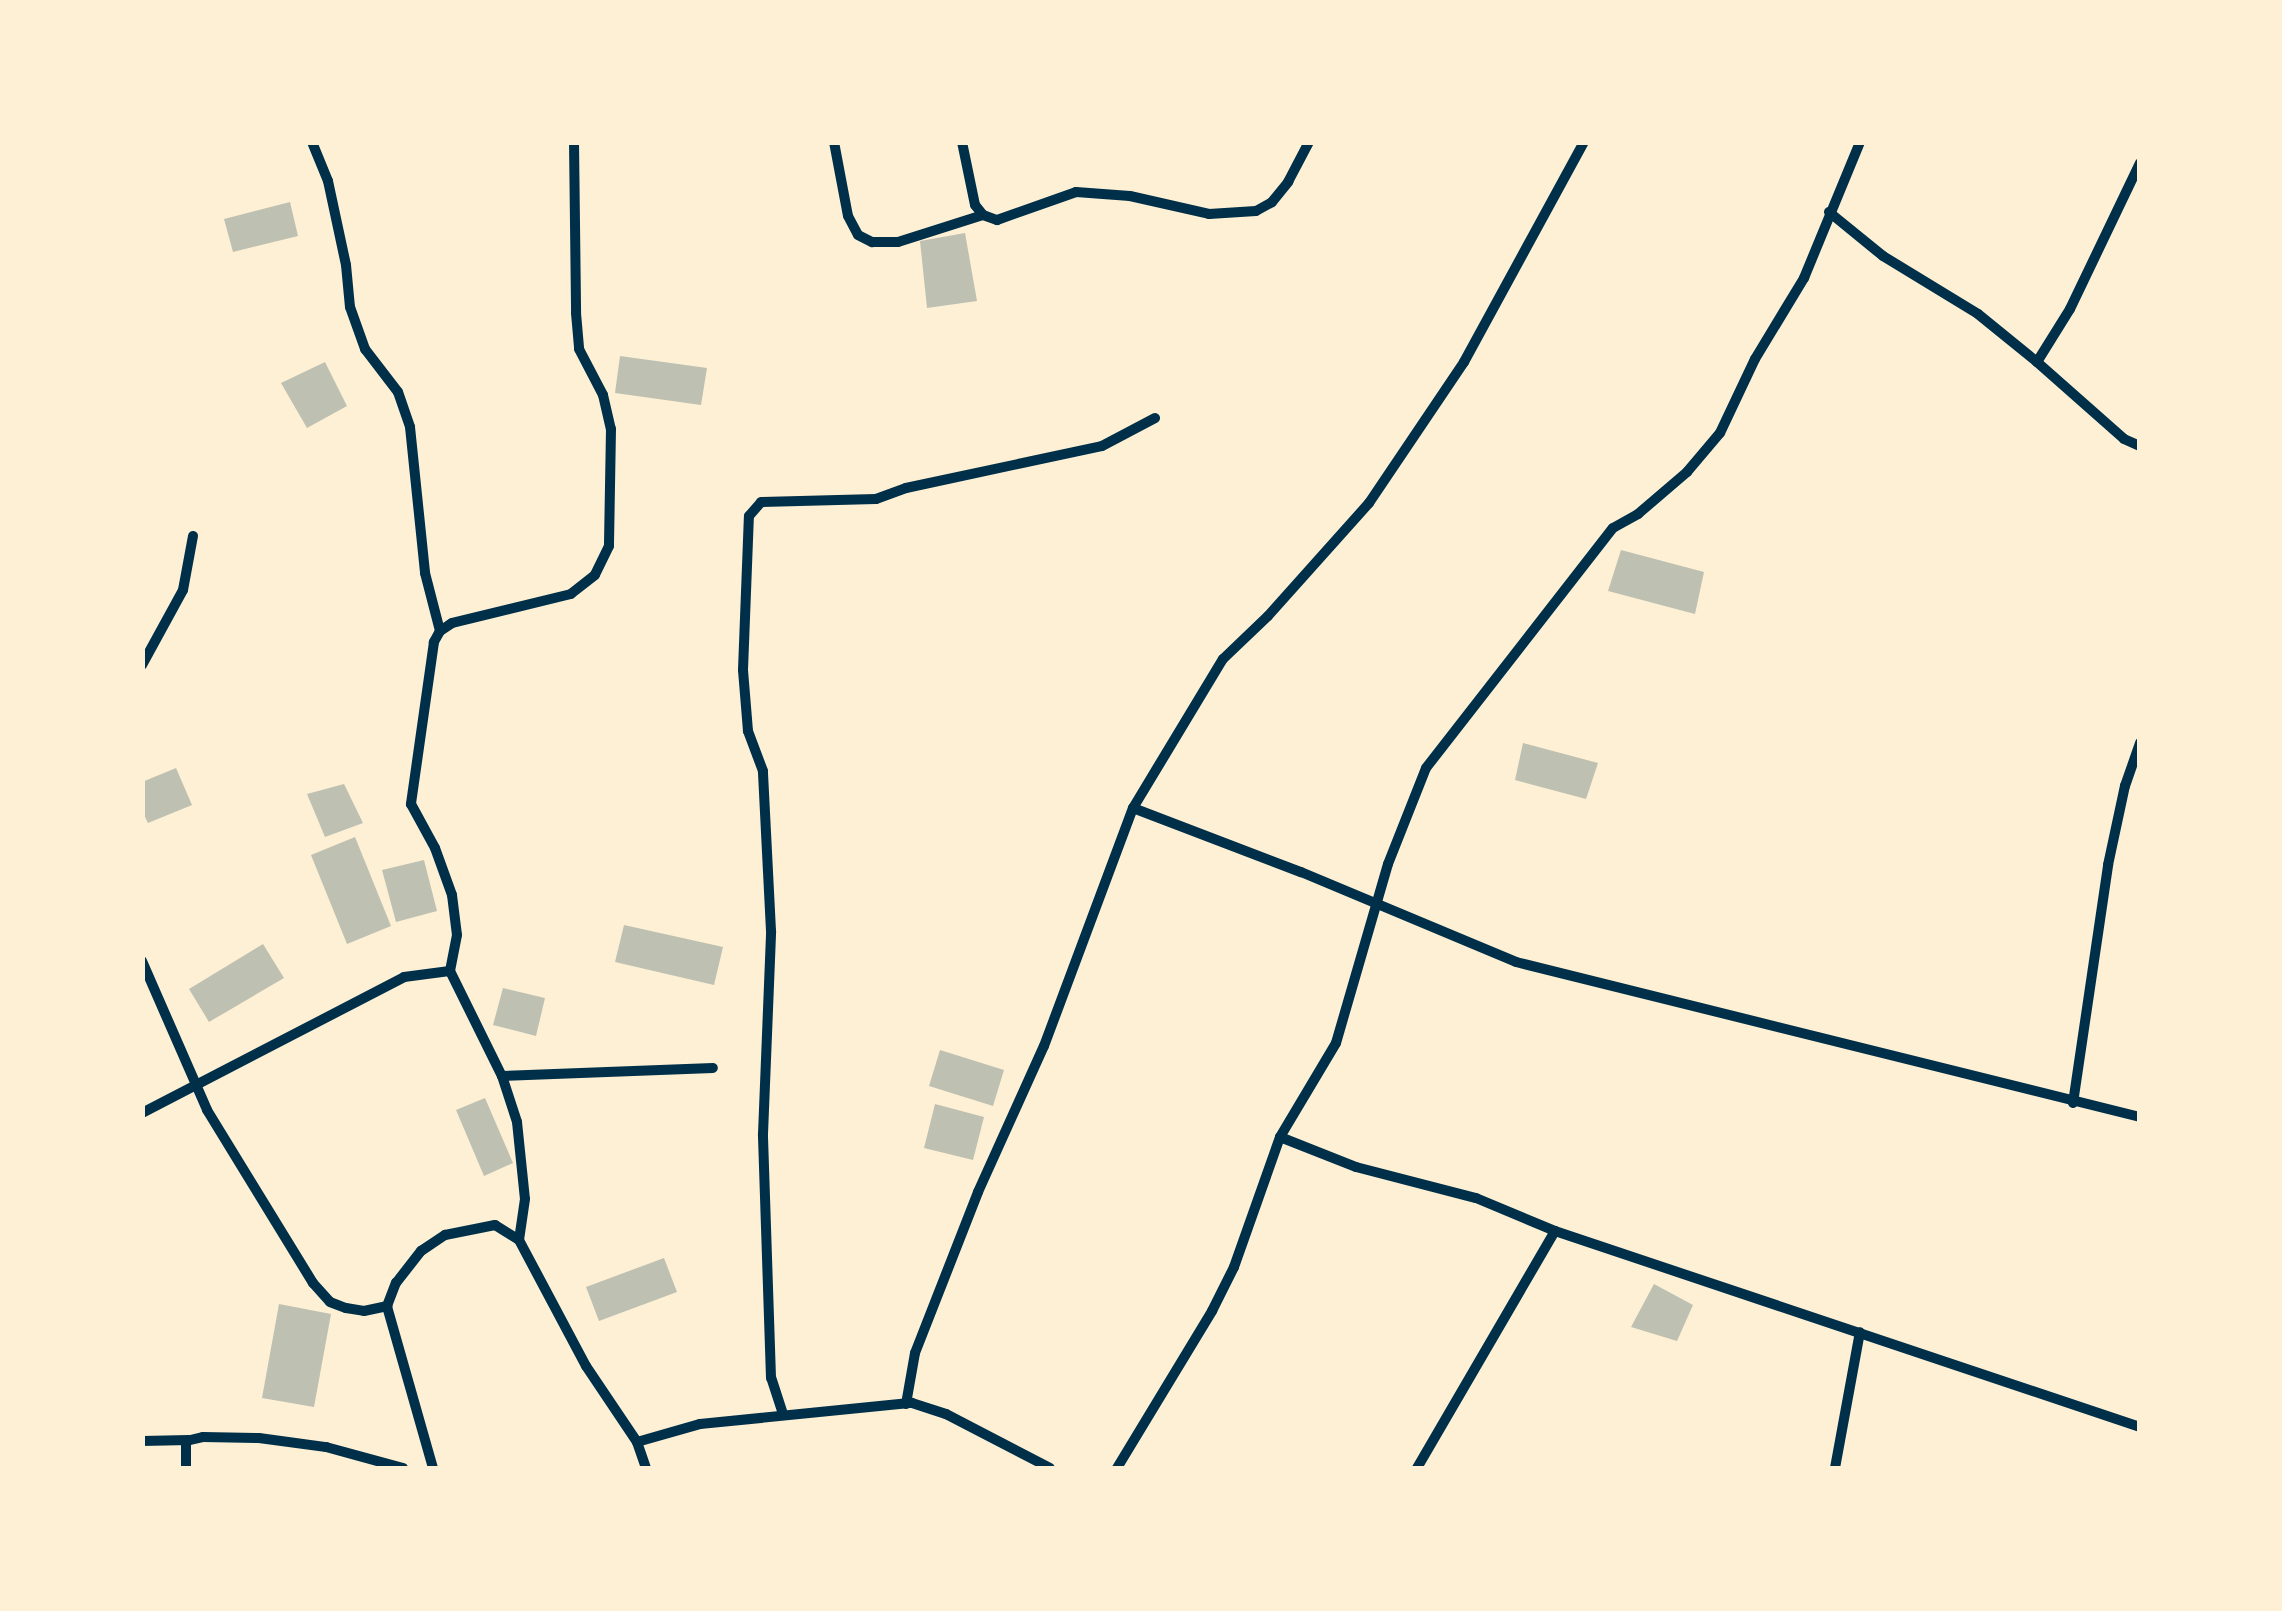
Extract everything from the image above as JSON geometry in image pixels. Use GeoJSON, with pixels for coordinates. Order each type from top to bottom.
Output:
{"type":"FeatureCollection","features":[{"type":"Feature","properties":{"kind":"street"},"geometry":{"type":"LineString","coordinates":[[312,142],[328,182],[355,322],[365,349],[398,392],[410,428],[425,574],[440,631]]}},
{"type":"Feature","properties":{"kind":"street"},"geometry":{"type":"LineString","coordinates":[[519,1240],[525,1199],[517,1122],[502,1076],[450,971],[457,935],[452,895],[435,848],[411,804],[434,642],[440,631],[452,623],[571,594],[595,574],[609,546],[611,429],[603,395],[579,349],[577,331],[574,142]]}},
{"type":"Feature","properties":{"kind":"street"},"geometry":{"type":"LineString","coordinates":[[834,142],[848,216],[858,236],[872,242],[898,242],[983,214]]}},
{"type":"Feature","properties":{"kind":"street"},"geometry":{"type":"LineString","coordinates":[[962,142],[971,191],[983,214],[997,220],[1076,192],[1233,216],[1272,202],[1309,142]]}},
{"type":"Feature","properties":{"kind":"street"},"geometry":{"type":"LineString","coordinates":[[906,1404],[915,1354],[978,1192],[1044,1046],[1132,808],[1223,659],[1268,616],[1370,503],[1464,362],[1584,142]]}},
{"type":"Feature","properties":{"kind":"street"},"geometry":{"type":"LineString","coordinates":[[1117,1468],[1227,1282],[1280,1137],[1336,1043],[1380,905],[1388,864],[1426,768],[1614,528],[1638,514],[1687,472],[1720,433],[1755,359],[1804,278],[1860,142]]}},
{"type":"Feature","properties":{"kind":"street"},"geometry":{"type":"LineString","coordinates":[[2037,362],[2070,309],[2140,163]]}},
{"type":"Feature","properties":{"kind":"street"},"geometry":{"type":"LineString","coordinates":[[1828,212],[1883,256],[1978,314],[2124,439],[2140,446]]}},
{"type":"Feature","properties":{"kind":"street"},"geometry":{"type":"LineString","coordinates":[[783,1414],[771,1378],[764,1172],[771,931],[764,788],[763,771],[748,732],[743,670],[749,516],[761,502],[876,499],[906,488],[1102,446],[1155,418]]}},
{"type":"Feature","properties":{"kind":"street"},"geometry":{"type":"LineString","coordinates":[[142,665],[183,590],[193,536]]}},
{"type":"Feature","properties":{"kind":"street"},"geometry":{"type":"LineString","coordinates":[[2073,1103],[2108,865],[2124,786],[2140,743]]}},
{"type":"Feature","properties":{"kind":"street"},"geometry":{"type":"LineString","coordinates":[[1132,808],[1553,973],[2140,1118]]}},
{"type":"Feature","properties":{"kind":"street"},"geometry":{"type":"LineString","coordinates":[[142,961],[207,1110],[312,1284],[330,1302],[346,1308],[364,1311],[387,1306]]}},
{"type":"Feature","properties":{"kind":"street"},"geometry":{"type":"LineString","coordinates":[[142,1113],[404,977],[450,971]]}},
{"type":"Feature","properties":{"kind":"street"},"geometry":{"type":"LineString","coordinates":[[502,1076],[713,1068]]}},
{"type":"Feature","properties":{"kind":"street"},"geometry":{"type":"LineString","coordinates":[[1280,1137],[1356,1167],[1476,1198],[1555,1231],[1860,1332],[1940,1364],[2140,1428]]}},
{"type":"Feature","properties":{"kind":"street"},"geometry":{"type":"LineString","coordinates":[[432,1468],[387,1306],[406,1268],[444,1235],[495,1225],[519,1240],[586,1366],[637,1442],[646,1468]]}},
{"type":"Feature","properties":{"kind":"street"},"geometry":{"type":"LineString","coordinates":[[1417,1468],[1555,1231]]}},
{"type":"Feature","properties":{"kind":"street"},"geometry":{"type":"LineString","coordinates":[[1835,1468],[1860,1332]]}},
{"type":"Feature","properties":{"kind":"street"},"geometry":{"type":"LineString","coordinates":[[637,1442],[700,1424],[906,1404],[946,1414],[1050,1468]]}},
{"type":"Feature","properties":{"kind":"street"},"geometry":{"type":"LineString","coordinates":[[142,1441],[258,1438],[326,1447],[403,1468]]}},
{"type":"Feature","properties":{"kind":"street"},"geometry":{"type":"LineString","coordinates":[[186,1468],[185,1449],[190,1440]]}},
{"type":"Feature","properties":{"kind":"building"},"geometry":{"type":"Polygon","coordinates":[[[290,202],[298,236],[233,252],[224,219],[290,202]]]}},
{"type":"Feature","properties":{"kind":"building"},"geometry":{"type":"Polygon","coordinates":[[[965,233],[977,301],[927,308],[920,241],[965,233]]]}},
{"type":"Feature","properties":{"kind":"building"},"geometry":{"type":"Polygon","coordinates":[[[620,356],[707,368],[701,405],[615,393],[620,356]]]}},
{"type":"Feature","properties":{"kind":"building"},"geometry":{"type":"Polygon","coordinates":[[[325,362],[347,406],[307,428],[281,383],[325,362]]]}},
{"type":"Feature","properties":{"kind":"building"},"geometry":{"type":"Polygon","coordinates":[[[1621,550],[1704,572],[1695,614],[1608,591],[1621,550]]]}},
{"type":"Feature","properties":{"kind":"building"},"geometry":{"type":"Polygon","coordinates":[[[1523,743],[1598,763],[1586,799],[1515,780],[1523,743]]]}},
{"type":"Feature","properties":{"kind":"building"},"geometry":{"type":"Polygon","coordinates":[[[176,768],[192,805],[148,823],[142,811],[142,782],[176,768]]]}},
{"type":"Feature","properties":{"kind":"building"},"geometry":{"type":"Polygon","coordinates":[[[344,784],[363,823],[325,837],[307,794],[344,784]]]}},
{"type":"Feature","properties":{"kind":"building"},"geometry":{"type":"Polygon","coordinates":[[[355,837],[391,926],[347,944],[311,855],[355,837]]]}},
{"type":"Feature","properties":{"kind":"building"},"geometry":{"type":"Polygon","coordinates":[[[424,860],[437,911],[396,922],[382,870],[424,860]]]}},
{"type":"Feature","properties":{"kind":"building"},"geometry":{"type":"Polygon","coordinates":[[[624,925],[723,947],[714,985],[615,962],[624,925]]]}},
{"type":"Feature","properties":{"kind":"building"},"geometry":{"type":"Polygon","coordinates":[[[263,944],[284,978],[209,1022],[189,989],[263,944]]]}},
{"type":"Feature","properties":{"kind":"building"},"geometry":{"type":"Polygon","coordinates":[[[503,988],[545,998],[536,1036],[493,1025],[503,988]]]}},
{"type":"Feature","properties":{"kind":"building"},"geometry":{"type":"Polygon","coordinates":[[[940,1050],[1004,1070],[993,1106],[929,1086],[940,1050]]]}},
{"type":"Feature","properties":{"kind":"building"},"geometry":{"type":"Polygon","coordinates":[[[485,1098],[513,1163],[484,1176],[456,1110],[485,1098]]]}},
{"type":"Feature","properties":{"kind":"building"},"geometry":{"type":"Polygon","coordinates":[[[935,1104],[984,1117],[973,1160],[924,1148],[935,1104]]]}},
{"type":"Feature","properties":{"kind":"building"},"geometry":{"type":"Polygon","coordinates":[[[664,1258],[677,1292],[599,1321],[586,1287],[664,1258]]]}},
{"type":"Feature","properties":{"kind":"building"},"geometry":{"type":"Polygon","coordinates":[[[1654,1284],[1693,1305],[1677,1341],[1631,1327],[1654,1284]]]}},
{"type":"Feature","properties":{"kind":"building"},"geometry":{"type":"Polygon","coordinates":[[[279,1304],[331,1314],[314,1407],[262,1398],[279,1304]]]}}]}
